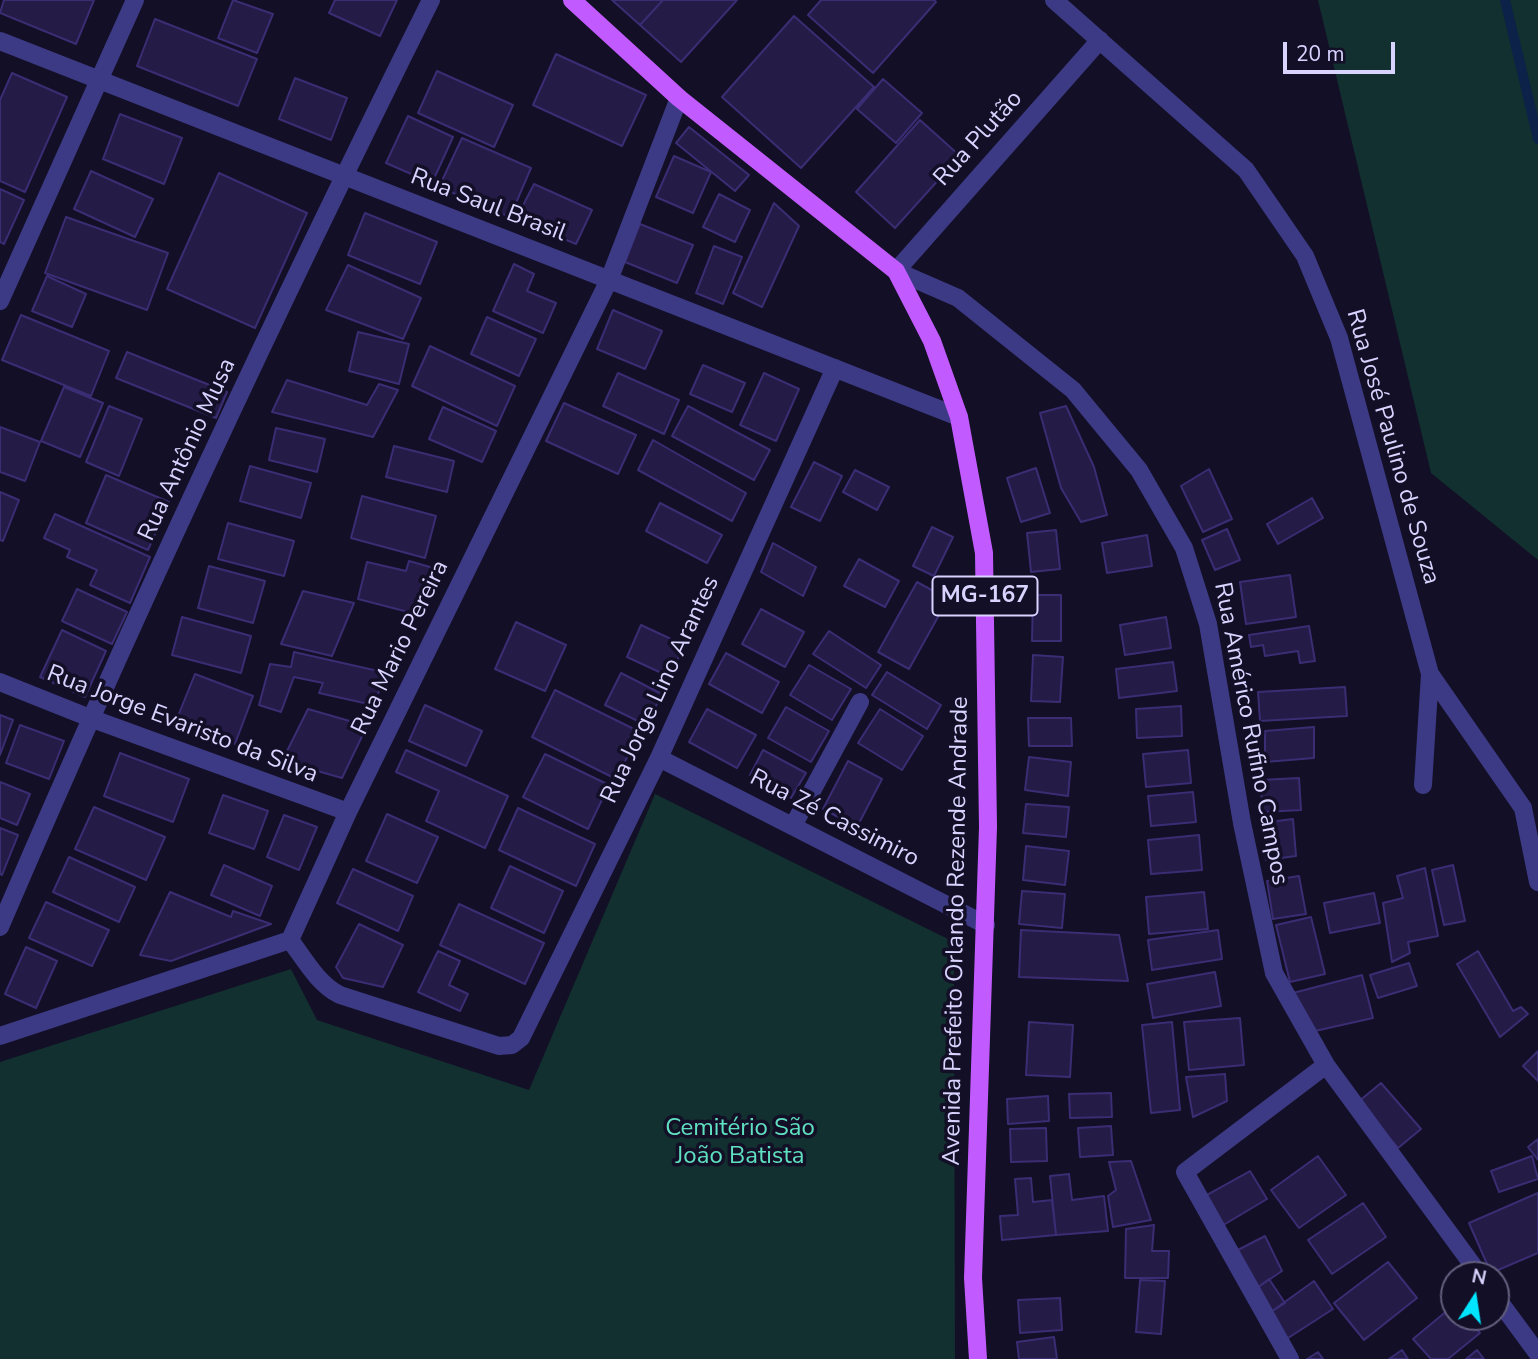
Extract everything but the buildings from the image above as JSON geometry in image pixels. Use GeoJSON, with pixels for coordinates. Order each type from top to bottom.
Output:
{"type":"FeatureCollection","features":[{"type":"Feature","properties":{"kind":"main road","name":"Avenida Prefeito Orlando Rezende Andrade"},"geometry":{"type":"LineString","coordinates":[[572,0],[679,98],[896,271],[932,341],[959,416],[984,553],[988,827],[973,1278],[978,1359]]}},
{"type":"Feature","properties":{"kind":"street"},"geometry":{"type":"LineString","coordinates":[[0,301],[135,0]]}},
{"type":"Feature","properties":{"kind":"street","name":"Rua Antônio Musa"},"geometry":{"type":"LineString","coordinates":[[0,927],[90,718],[344,176],[431,0]]}},
{"type":"Feature","properties":{"kind":"street","name":"Rua José Paulino de Souza"},"geometry":{"type":"LineString","coordinates":[[1054,0],[1246,170],[1305,256],[1339,338],[1430,674],[1423,785]]}},
{"type":"Feature","properties":{"kind":"street","name":"Rua Plutão"},"geometry":{"type":"LineString","coordinates":[[896,271],[1100,40]]}},
{"type":"Feature","properties":{"kind":"street","name":"Rua Saul Brasil"},"geometry":{"type":"LineString","coordinates":[[0,41],[959,416]]}},
{"type":"Feature","properties":{"kind":"street","name":"Rua Mario Pereira"},"geometry":{"type":"LineString","coordinates":[[290,940],[348,813],[609,280],[679,98]]}},
{"type":"Feature","properties":{"kind":"street","name":"Rua Américo Rufino Campos"},"geometry":{"type":"LineString","coordinates":[[896,271],[958,298],[1073,390],[1139,470],[1184,548],[1208,624],[1241,823],[1274,973],[1326,1065],[1470,1261]]}},
{"type":"Feature","properties":{"kind":"street","name":"Rua Jorge Lino Arantes"},"geometry":{"type":"LineString","coordinates":[[290,940],[328,989],[340,995],[499,1046],[512,1045],[521,1038],[659,758],[835,368]]}},
{"type":"Feature","properties":{"kind":"street"},"geometry":{"type":"LineString","coordinates":[[1430,674],[1523,808],[1538,883]]}},
{"type":"Feature","properties":{"kind":"street","name":"Rua Jorge Evaristo da Silva"},"geometry":{"type":"LineString","coordinates":[[0,682],[348,813]]}},
{"type":"Feature","properties":{"kind":"street"},"geometry":{"type":"LineString","coordinates":[[793,826],[860,702]]}},
{"type":"Feature","properties":{"kind":"street","name":"Rua Zé Cassimiro"},"geometry":{"type":"LineString","coordinates":[[659,758],[986,925]]}},
{"type":"Feature","properties":{"kind":"street"},"geometry":{"type":"LineString","coordinates":[[0,1036],[290,940]]}},
{"type":"Feature","properties":{"kind":"street"},"geometry":{"type":"LineString","coordinates":[[1290,1359],[1185,1172],[1326,1065]]}},
{"type":"Feature","properties":{"kind":"street"},"geometry":{"type":"LineString","coordinates":[[1510,1316],[1538,1354]]}},
{"type":"Feature","properties":{"kind":"green space"},"geometry":{"type":"Polygon","coordinates":[[[1318,0],[1538,0],[1538,560],[1431,473],[1318,0]]]}},
{"type":"Feature","properties":{"kind":"green space","name":"Cemitério São João Batista"},"geometry":{"type":"Polygon","coordinates":[[[655,794],[954,942],[955,1359],[0,1359],[0,1062],[291,969],[317,1020],[529,1090],[655,794]]]}},
{"type":"Feature","properties":{"kind":"waterway"},"geometry":{"type":"LineString","coordinates":[[1505,0],[1538,139]]}}]}
